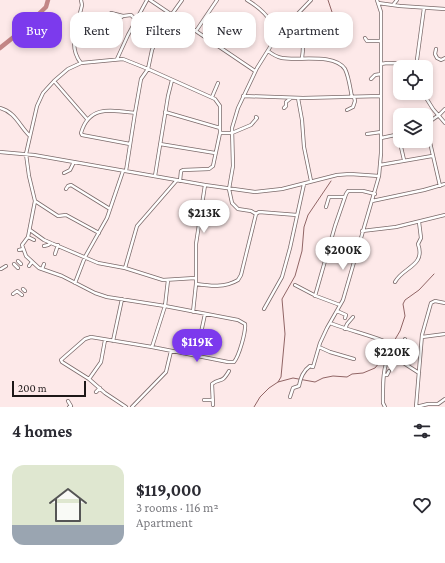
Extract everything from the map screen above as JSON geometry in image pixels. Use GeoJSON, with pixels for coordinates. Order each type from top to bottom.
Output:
{"type":"FeatureCollection","features":[{"type":"Feature","properties":{"kind":"street"},"geometry":{"type":"LineString","coordinates":[[81,0],[82,5],[73,42],[76,57],[82,62]]}},
{"type":"Feature","properties":{"kind":"street"},"geometry":{"type":"LineString","coordinates":[[140,12],[147,0]]}},
{"type":"Feature","properties":{"kind":"street"},"geometry":{"type":"LineString","coordinates":[[150,0],[169,12]]}},
{"type":"Feature","properties":{"kind":"street"},"geometry":{"type":"LineString","coordinates":[[173,12],[182,0]]}},
{"type":"Feature","properties":{"kind":"street"},"geometry":{"type":"LineString","coordinates":[[218,0],[196,31],[255,71]]}},
{"type":"Feature","properties":{"kind":"street"},"geometry":{"type":"LineString","coordinates":[[247,0],[259,8],[264,14]]}},
{"type":"Feature","properties":{"kind":"street"},"geometry":{"type":"LineString","coordinates":[[299,12],[311,0]]}},
{"type":"Feature","properties":{"kind":"street"},"geometry":{"type":"LineString","coordinates":[[392,5],[397,0]]}},
{"type":"Feature","properties":{"kind":"street"},"geometry":{"type":"LineString","coordinates":[[378,1],[392,5],[445,9]]}},
{"type":"Feature","properties":{"kind":"street"},"geometry":{"type":"LineString","coordinates":[[290,397],[293,388],[299,386],[301,376],[305,369],[310,366],[313,367],[326,328],[340,305],[347,286],[379,176],[381,138],[381,12],[378,1]]}},
{"type":"Feature","properties":{"kind":"street"},"geometry":{"type":"LineString","coordinates":[[417,60],[424,8]]}},
{"type":"Feature","properties":{"kind":"street"},"geometry":{"type":"LineString","coordinates":[[123,16],[131,16]]}},
{"type":"Feature","properties":{"kind":"street"},"geometry":{"type":"LineString","coordinates":[[117,59],[131,30]]}},
{"type":"Feature","properties":{"kind":"street"},"geometry":{"type":"LineString","coordinates":[[365,38],[367,41],[381,41]]}},
{"type":"Feature","properties":{"kind":"street"},"geometry":{"type":"LineString","coordinates":[[75,283],[85,257],[107,218],[124,171],[130,144],[134,113],[142,79],[148,69],[153,48]]}},
{"type":"Feature","properties":{"kind":"street"},"geometry":{"type":"LineString","coordinates":[[270,48],[255,71],[238,108],[232,133],[233,166],[229,189],[232,203],[238,209],[256,214],[259,212],[297,215]]}},
{"type":"Feature","properties":{"kind":"street"},"geometry":{"type":"LineString","coordinates":[[302,58],[303,48]]}},
{"type":"Feature","properties":{"kind":"street"},"geometry":{"type":"LineString","coordinates":[[436,49],[435,54],[437,58],[441,60],[445,58]]}},
{"type":"Feature","properties":{"kind":"street"},"geometry":{"type":"LineString","coordinates":[[268,51],[281,58],[302,58],[333,61],[342,66],[347,74],[354,101],[352,107],[346,110]]}},
{"type":"Feature","properties":{"kind":"street"},"geometry":{"type":"LineString","coordinates":[[125,268],[137,226],[179,180],[181,171],[211,168],[213,166],[220,133],[220,106],[219,102],[198,90],[128,61],[117,59],[82,62],[68,69],[54,81],[43,93],[37,106],[26,154],[35,201],[28,237],[22,245],[26,256],[42,269],[62,276],[96,293],[238,320],[243,322],[245,327],[239,351],[234,362],[91,337],[85,339],[61,360],[126,407]]}},
{"type":"Feature","properties":{"kind":"street"},"geometry":{"type":"LineString","coordinates":[[381,64],[393,63]]}},
{"type":"Feature","properties":{"kind":"street"},"geometry":{"type":"LineString","coordinates":[[371,79],[376,75],[381,74]]}},
{"type":"Feature","properties":{"kind":"street"},"geometry":{"type":"LineString","coordinates":[[155,176],[165,112],[172,80]]}},
{"type":"Feature","properties":{"kind":"street"},"geometry":{"type":"LineString","coordinates":[[54,81],[87,119]]}},
{"type":"Feature","properties":{"kind":"street"},"geometry":{"type":"LineString","coordinates":[[212,97],[218,83]]}},
{"type":"Feature","properties":{"kind":"street"},"geometry":{"type":"LineString","coordinates":[[243,96],[291,98],[381,96]]}},
{"type":"Feature","properties":{"kind":"street"},"geometry":{"type":"LineString","coordinates":[[284,108],[286,106],[286,102],[291,98]]}},
{"type":"Feature","properties":{"kind":"street"},"geometry":{"type":"LineString","coordinates":[[298,98],[302,120],[304,147],[311,181]]}},
{"type":"Feature","properties":{"kind":"street"},"geometry":{"type":"LineString","coordinates":[[427,100],[445,123]]}},
{"type":"Feature","properties":{"kind":"street"},"geometry":{"type":"LineString","coordinates":[[0,108],[14,115],[29,136]]}},
{"type":"Feature","properties":{"kind":"street"},"geometry":{"type":"LineString","coordinates":[[433,120],[445,109]]}},
{"type":"Feature","properties":{"kind":"street"},"geometry":{"type":"LineString","coordinates":[[130,144],[82,136],[81,134],[87,119],[96,112],[107,110],[134,113]]}},
{"type":"Feature","properties":{"kind":"street"},"geometry":{"type":"LineString","coordinates":[[165,112],[220,128]]}},
{"type":"Feature","properties":{"kind":"street"},"geometry":{"type":"LineString","coordinates":[[220,133],[232,133],[251,125],[257,118],[256,117]]}},
{"type":"Feature","properties":{"kind":"street"},"geometry":{"type":"LineString","coordinates":[[367,134],[381,132]]}},
{"type":"Feature","properties":{"kind":"street"},"geometry":{"type":"LineString","coordinates":[[381,138],[393,135]]}},
{"type":"Feature","properties":{"kind":"street"},"geometry":{"type":"LineString","coordinates":[[160,144],[216,153]]}},
{"type":"Feature","properties":{"kind":"street"},"geometry":{"type":"LineString","coordinates":[[402,148],[404,160]]}},
{"type":"Feature","properties":{"kind":"street"},"geometry":{"type":"LineString","coordinates":[[430,148],[440,186]]}},
{"type":"Feature","properties":{"kind":"street"},"geometry":{"type":"LineString","coordinates":[[0,152],[26,154],[229,189],[255,192],[268,191],[343,175],[379,176]]}},
{"type":"Feature","properties":{"kind":"street"},"geometry":{"type":"LineString","coordinates":[[380,165],[432,156]]}},
{"type":"Feature","properties":{"kind":"street"},"geometry":{"type":"LineString","coordinates":[[64,173],[70,170],[74,162]]}},
{"type":"Feature","properties":{"kind":"street"},"geometry":{"type":"LineString","coordinates":[[264,309],[282,277],[304,184]]}},
{"type":"Feature","properties":{"kind":"street"},"geometry":{"type":"LineString","coordinates":[[372,201],[445,184]]}},
{"type":"Feature","properties":{"kind":"street"},"geometry":{"type":"LineString","coordinates":[[66,189],[71,185],[110,209]]}},
{"type":"Feature","properties":{"kind":"street"},"geometry":{"type":"LineString","coordinates":[[193,312],[196,284],[196,244],[205,185]]}},
{"type":"Feature","properties":{"kind":"street"},"geometry":{"type":"LineString","coordinates":[[440,186],[445,188]]}},
{"type":"Feature","properties":{"kind":"street"},"geometry":{"type":"LineString","coordinates":[[315,296],[335,226],[348,191],[375,192],[382,198]]}},
{"type":"Feature","properties":{"kind":"street"},"geometry":{"type":"LineString","coordinates":[[326,207],[329,197],[345,197]]}},
{"type":"Feature","properties":{"kind":"street"},"geometry":{"type":"LineString","coordinates":[[35,201],[58,216],[66,215],[99,233]]}},
{"type":"Feature","properties":{"kind":"street"},"geometry":{"type":"LineString","coordinates":[[196,284],[210,286],[227,285],[238,280],[241,274],[256,214]]}},
{"type":"Feature","properties":{"kind":"street"},"geometry":{"type":"LineString","coordinates":[[362,232],[396,227],[445,215]]}},
{"type":"Feature","properties":{"kind":"street"},"geometry":{"type":"LineString","coordinates":[[395,282],[418,260],[420,250],[418,244],[421,238],[419,222]]}},
{"type":"Feature","properties":{"kind":"street"},"geometry":{"type":"LineString","coordinates":[[30,230],[44,240],[98,263],[125,268],[168,280],[195,278]]}},
{"type":"Feature","properties":{"kind":"street"},"geometry":{"type":"LineString","coordinates":[[28,237],[34,240]]}},
{"type":"Feature","properties":{"kind":"street"},"geometry":{"type":"LineString","coordinates":[[44,246],[51,243]]}},
{"type":"Feature","properties":{"kind":"street"},"geometry":{"type":"LineString","coordinates":[[55,254],[58,245]]}},
{"type":"Feature","properties":{"kind":"street"},"geometry":{"type":"LineString","coordinates":[[19,250],[23,249]]}},
{"type":"Feature","properties":{"kind":"street"},"geometry":{"type":"LineString","coordinates":[[29,266],[32,262]]}},
{"type":"Feature","properties":{"kind":"street"},"geometry":{"type":"LineString","coordinates":[[14,264],[18,268]]}},
{"type":"Feature","properties":{"kind":"street"},"geometry":{"type":"LineString","coordinates":[[42,269],[44,264]]}},
{"type":"Feature","properties":{"kind":"street"},"geometry":{"type":"LineString","coordinates":[[1,269],[7,266]]}},
{"type":"Feature","properties":{"kind":"street"},"geometry":{"type":"LineString","coordinates":[[152,347],[164,306],[168,280]]}},
{"type":"Feature","properties":{"kind":"street"},"geometry":{"type":"LineString","coordinates":[[296,285],[315,296],[340,305]]}},
{"type":"Feature","properties":{"kind":"street"},"geometry":{"type":"LineString","coordinates":[[13,294],[17,291],[22,295]]}},
{"type":"Feature","properties":{"kind":"street"},"geometry":{"type":"LineString","coordinates":[[113,341],[122,299]]}},
{"type":"Feature","properties":{"kind":"street"},"geometry":{"type":"LineString","coordinates":[[444,400],[438,404],[415,407],[422,337],[430,304],[435,301],[445,303]]}},
{"type":"Feature","properties":{"kind":"street"},"geometry":{"type":"LineString","coordinates":[[337,311],[346,315],[345,318]]}},
{"type":"Feature","properties":{"kind":"street"},"geometry":{"type":"LineString","coordinates":[[196,356],[205,314]]}},
{"type":"Feature","properties":{"kind":"street"},"geometry":{"type":"LineString","coordinates":[[346,329],[347,324],[354,317]]}},
{"type":"Feature","properties":{"kind":"street"},"geometry":{"type":"LineString","coordinates":[[330,323],[384,341],[387,347]]}},
{"type":"Feature","properties":{"kind":"street"},"geometry":{"type":"LineString","coordinates":[[422,337],[445,334]]}},
{"type":"Feature","properties":{"kind":"street"},"geometry":{"type":"LineString","coordinates":[[395,358],[405,339]]}},
{"type":"Feature","properties":{"kind":"street"},"geometry":{"type":"LineString","coordinates":[[89,379],[101,362],[105,340]]}},
{"type":"Feature","properties":{"kind":"street"},"geometry":{"type":"LineString","coordinates":[[319,348],[354,359]]}},
{"type":"Feature","properties":{"kind":"street"},"geometry":{"type":"LineString","coordinates":[[132,407],[166,372],[171,351]]}},
{"type":"Feature","properties":{"kind":"street"},"geometry":{"type":"LineString","coordinates":[[385,407],[383,402],[384,375],[385,365],[390,356],[419,373]]}},
{"type":"Feature","properties":{"kind":"street"},"geometry":{"type":"LineString","coordinates":[[213,405],[212,384],[216,381],[224,380],[229,371]]}},
{"type":"Feature","properties":{"kind":"street"},"geometry":{"type":"LineString","coordinates":[[384,375],[387,375],[389,371]]}},
{"type":"Feature","properties":{"kind":"street"},"geometry":{"type":"LineString","coordinates":[[96,392],[100,388]]}},
{"type":"Feature","properties":{"kind":"street"},"geometry":{"type":"LineString","coordinates":[[204,400],[213,400]]}},
{"type":"Feature","properties":{"kind":"street"},"geometry":{"type":"LineString","coordinates":[[68,401],[70,407]]}},
{"type":"Feature","properties":{"kind":"waterway"},"geometry":{"type":"LineString","coordinates":[[0,48],[20,32],[46,7],[48,0]]}},
{"type":"Feature","properties":{"kind":"waterway"},"geometry":{"type":"LineString","coordinates":[[328,0],[332,12]]}},
{"type":"Feature","properties":{"kind":"waterway"},"geometry":{"type":"LineString","coordinates":[[278,382],[281,377],[285,334],[282,299],[295,276],[302,251],[304,227],[308,215],[331,181]]}},
{"type":"Feature","properties":{"kind":"waterway"},"geometry":{"type":"LineString","coordinates":[[254,407],[260,397],[278,382],[293,378],[315,382],[323,378],[333,376],[347,377],[352,374],[363,373],[375,368],[387,353],[400,331],[405,316],[403,304],[405,300],[419,290],[434,274]]}}]}
